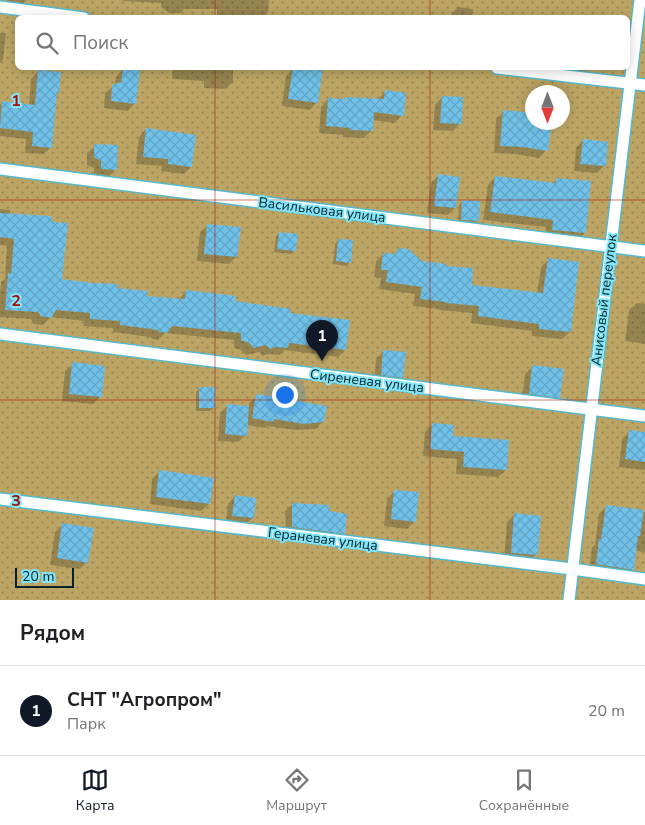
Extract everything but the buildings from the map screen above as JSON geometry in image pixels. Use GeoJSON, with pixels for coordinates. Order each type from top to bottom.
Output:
{"type":"FeatureCollection","features":[{"type":"Feature","properties":{"kind":"lane","name":"Анисовый переулок"},"geometry":{"type":"LineString","coordinates":[[569,600],[640,0]]}},
{"type":"Feature","properties":{"kind":"lane"},"geometry":{"type":"LineString","coordinates":[[0,7],[61,15]]}},
{"type":"Feature","properties":{"kind":"lane"},"geometry":{"type":"LineString","coordinates":[[514,70],[645,85]]}},
{"type":"Feature","properties":{"kind":"lane","name":"Васильковая улица"},"geometry":{"type":"LineString","coordinates":[[0,169],[645,251]]}},
{"type":"Feature","properties":{"kind":"lane","name":"Сиреневая улица"},"geometry":{"type":"LineString","coordinates":[[0,334],[645,416]]}},
{"type":"Feature","properties":{"kind":"lane","name":"Гераневая улица"},"geometry":{"type":"LineString","coordinates":[[0,499],[645,579]]}},
{"type":"Feature","properties":{"kind":"shaded area"},"geometry":{"type":"Polygon","coordinates":[[[0,0],[645,0],[645,600],[0,600],[0,0]]]}},
{"type":"Feature","properties":{"kind":"place","name":"СНТ \"Агропром\""},"geometry":{"type":"Point","coordinates":[322,361]}}]}
